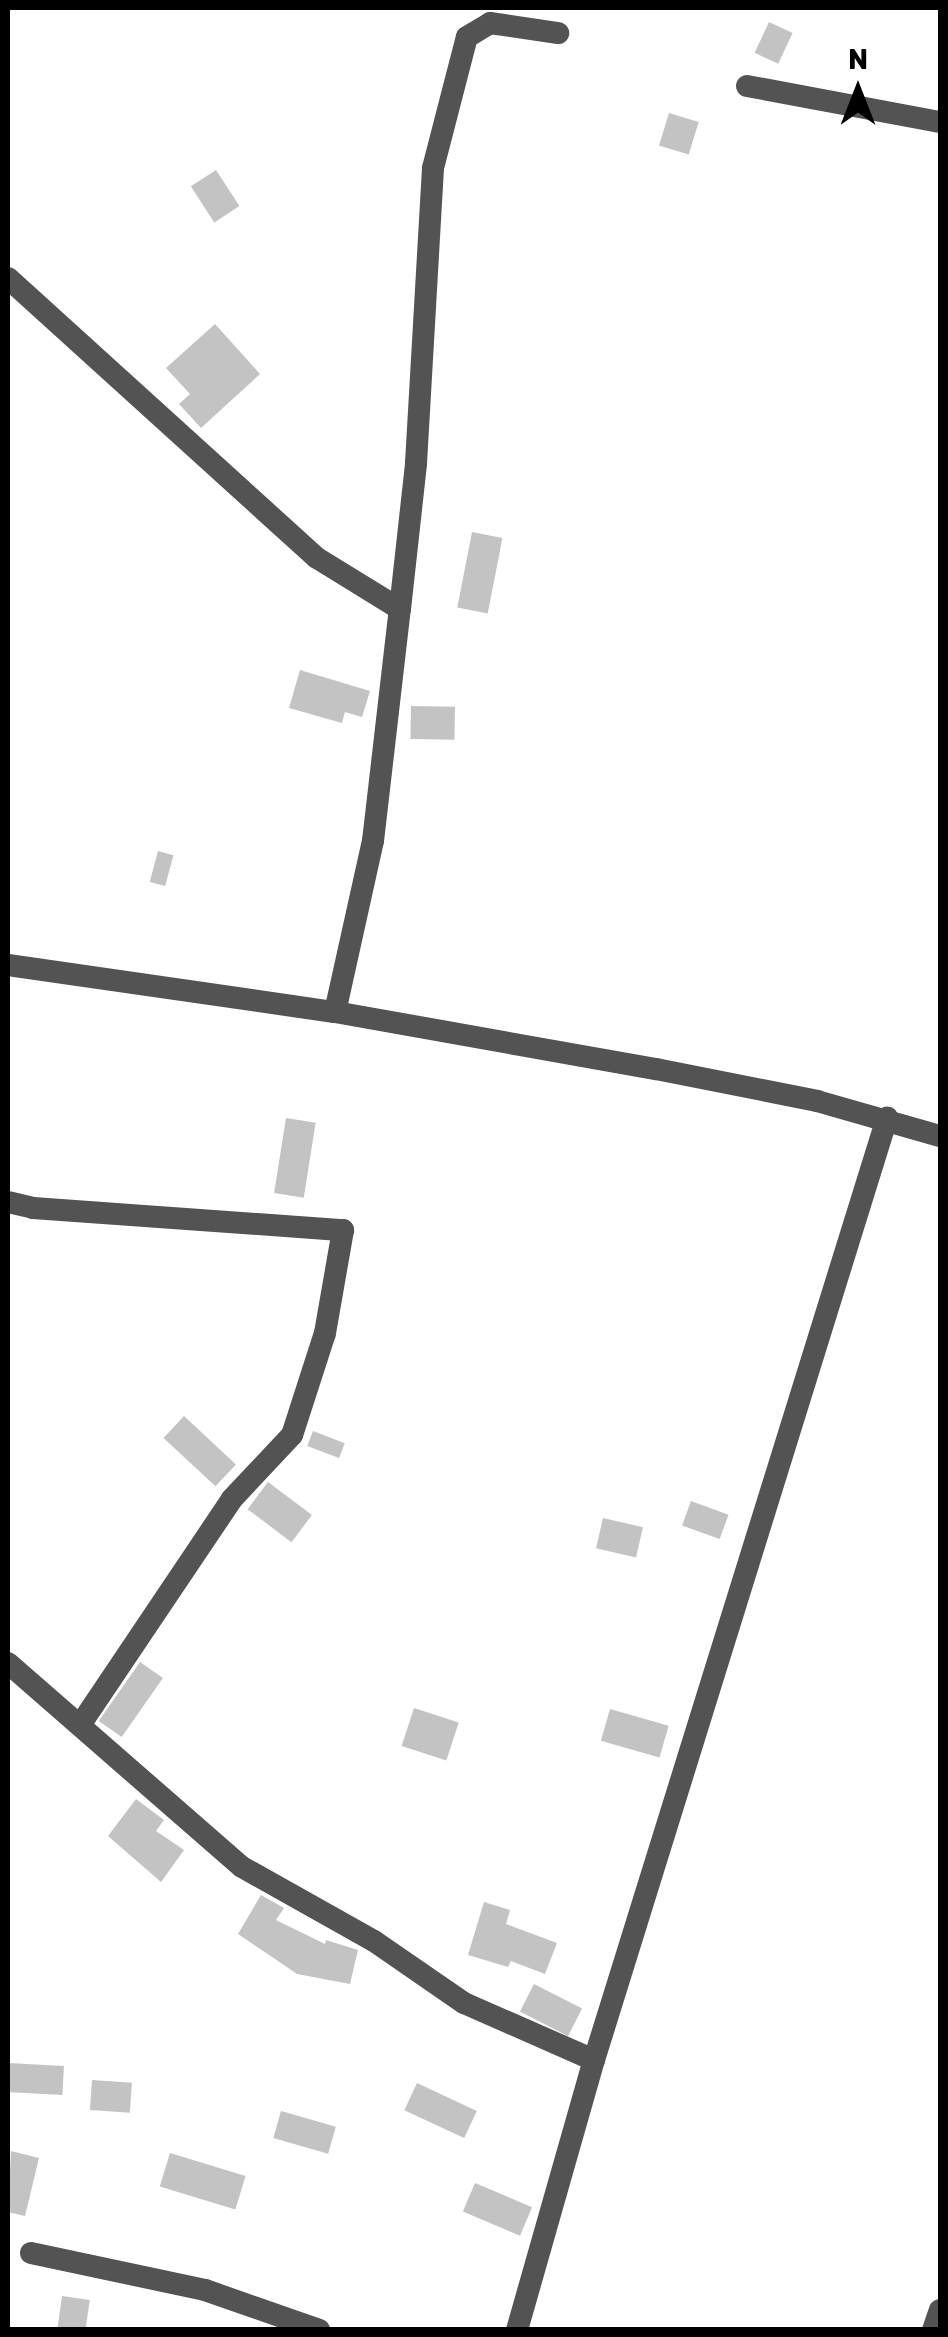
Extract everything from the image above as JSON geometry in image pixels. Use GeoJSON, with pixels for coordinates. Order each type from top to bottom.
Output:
{"type":"FeatureCollection","features":[{"type":"Feature","properties":{"kind":"street"},"geometry":{"type":"LineString","coordinates":[[335,1012],[373,841],[400,609],[416,463],[432,168],[466,37],[490,23],[558,34]]}},
{"type":"Feature","properties":{"kind":"street"},"geometry":{"type":"LineString","coordinates":[[747,86],[940,122]]}},
{"type":"Feature","properties":{"kind":"street"},"geometry":{"type":"LineString","coordinates":[[8,278],[318,558],[400,609]]}},
{"type":"Feature","properties":{"kind":"street"},"geometry":{"type":"LineString","coordinates":[[8,964],[335,1012],[656,1068],[887,1118],[940,1136]]}},
{"type":"Feature","properties":{"kind":"street"},"geometry":{"type":"LineString","coordinates":[[516,2330],[594,2060],[887,1118]]}},
{"type":"Feature","properties":{"kind":"street"},"geometry":{"type":"LineString","coordinates":[[8,1202],[33,1208],[342,1230],[326,1332],[292,1434],[232,1499],[81,1724]]}},
{"type":"Feature","properties":{"kind":"street"},"geometry":{"type":"LineString","coordinates":[[8,1664],[242,1868],[374,1941],[464,2003],[594,2060]]}},
{"type":"Feature","properties":{"kind":"street"},"geometry":{"type":"LineString","coordinates":[[30,2252],[205,2290],[319,2330]]}},
{"type":"Feature","properties":{"kind":"street"},"geometry":{"type":"LineString","coordinates":[[932,2330],[940,2310]]}},
{"type":"Feature","properties":{"kind":"building"},"geometry":{"type":"Polygon","coordinates":[[[769,22],[793,33],[778,64],[755,53],[769,22]]]}},
{"type":"Feature","properties":{"kind":"building"},"geometry":{"type":"Polygon","coordinates":[[[669,113],[699,122],[689,155],[659,146],[669,113]]]}},
{"type":"Feature","properties":{"kind":"building"},"geometry":{"type":"Polygon","coordinates":[[[216,170],[239,206],[214,222],[191,186],[216,170]]]}},
{"type":"Feature","properties":{"kind":"building"},"geometry":{"type":"Polygon","coordinates":[[[215,324],[260,374],[201,428],[179,404],[190,394],[166,368],[215,324]]]}},
{"type":"Feature","properties":{"kind":"building"},"geometry":{"type":"Polygon","coordinates":[[[472,532],[502,538],[488,614],[457,608],[472,532]]]}},
{"type":"Feature","properties":{"kind":"building"},"geometry":{"type":"Polygon","coordinates":[[[300,670],[370,691],[362,717],[345,712],[342,723],[289,708],[300,670]]]}},
{"type":"Feature","properties":{"kind":"building"},"geometry":{"type":"Polygon","coordinates":[[[411,706],[455,707],[454,740],[410,739],[411,706]]]}},
{"type":"Feature","properties":{"kind":"building"},"geometry":{"type":"Polygon","coordinates":[[[158,851],[173,855],[165,886],[150,882],[158,851]]]}},
{"type":"Feature","properties":{"kind":"building"},"geometry":{"type":"Polygon","coordinates":[[[286,1118],[316,1123],[304,1198],[274,1193],[286,1118]]]}},
{"type":"Feature","properties":{"kind":"building"},"geometry":{"type":"Polygon","coordinates":[[[184,1416],[236,1464],[215,1486],[164,1438],[184,1416]]]}},
{"type":"Feature","properties":{"kind":"building"},"geometry":{"type":"Polygon","coordinates":[[[313,1431],[345,1443],[339,1458],[307,1446],[313,1431]]]}},
{"type":"Feature","properties":{"kind":"building"},"geometry":{"type":"Polygon","coordinates":[[[268,1482],[312,1515],[291,1542],[248,1509],[268,1482]]]}},
{"type":"Feature","properties":{"kind":"building"},"geometry":{"type":"Polygon","coordinates":[[[691,1501],[729,1515],[720,1539],[682,1525],[691,1501]]]}},
{"type":"Feature","properties":{"kind":"building"},"geometry":{"type":"Polygon","coordinates":[[[603,1518],[643,1527],[636,1557],[596,1548],[603,1518]]]}},
{"type":"Feature","properties":{"kind":"building"},"geometry":{"type":"Polygon","coordinates":[[[140,1662],[163,1678],[122,1737],[99,1721],[140,1662]]]}},
{"type":"Feature","properties":{"kind":"building"},"geometry":{"type":"Polygon","coordinates":[[[414,1708],[459,1723],[446,1761],[402,1746],[414,1708]]]}},
{"type":"Feature","properties":{"kind":"building"},"geometry":{"type":"Polygon","coordinates":[[[610,1709],[669,1726],[660,1758],[601,1741],[610,1709]]]}},
{"type":"Feature","properties":{"kind":"building"},"geometry":{"type":"Polygon","coordinates":[[[136,1799],[164,1820],[156,1831],[184,1850],[161,1882],[108,1836],[136,1799]]]}},
{"type":"Feature","properties":{"kind":"building"},"geometry":{"type":"Polygon","coordinates":[[[261,1895],[284,1908],[276,1920],[325,1944],[326,1940],[358,1950],[350,1984],[297,1974],[238,1934],[261,1895]]]}},
{"type":"Feature","properties":{"kind":"building"},"geometry":{"type":"Polygon","coordinates":[[[484,1902],[510,1910],[506,1924],[557,1943],[545,1974],[511,1961],[508,1967],[468,1955],[484,1902]]]}},
{"type":"Feature","properties":{"kind":"building"},"geometry":{"type":"Polygon","coordinates":[[[534,1984],[582,2009],[568,2036],[520,2012],[534,1984]]]}},
{"type":"Feature","properties":{"kind":"building"},"geometry":{"type":"Polygon","coordinates":[[[8,2063],[64,2066],[62,2095],[8,2092],[8,2063]]]}},
{"type":"Feature","properties":{"kind":"building"},"geometry":{"type":"Polygon","coordinates":[[[92,2080],[132,2083],[130,2113],[90,2110],[92,2080]]]}},
{"type":"Feature","properties":{"kind":"building"},"geometry":{"type":"Polygon","coordinates":[[[417,2083],[477,2111],[464,2138],[404,2110],[417,2083]]]}},
{"type":"Feature","properties":{"kind":"building"},"geometry":{"type":"Polygon","coordinates":[[[281,2111],[336,2127],[328,2154],[273,2138],[281,2111]]]}},
{"type":"Feature","properties":{"kind":"building"},"geometry":{"type":"Polygon","coordinates":[[[11,2151],[39,2158],[25,2216],[8,2212],[11,2151]]]}},
{"type":"Feature","properties":{"kind":"building"},"geometry":{"type":"Polygon","coordinates":[[[170,2153],[246,2176],[235,2210],[160,2186],[170,2153]]]}},
{"type":"Feature","properties":{"kind":"building"},"geometry":{"type":"Polygon","coordinates":[[[475,2183],[532,2207],[520,2236],[463,2212],[475,2183]]]}},
{"type":"Feature","properties":{"kind":"building"},"geometry":{"type":"Polygon","coordinates":[[[62,2296],[90,2300],[85,2330],[57,2330],[62,2296]]]}}]}
